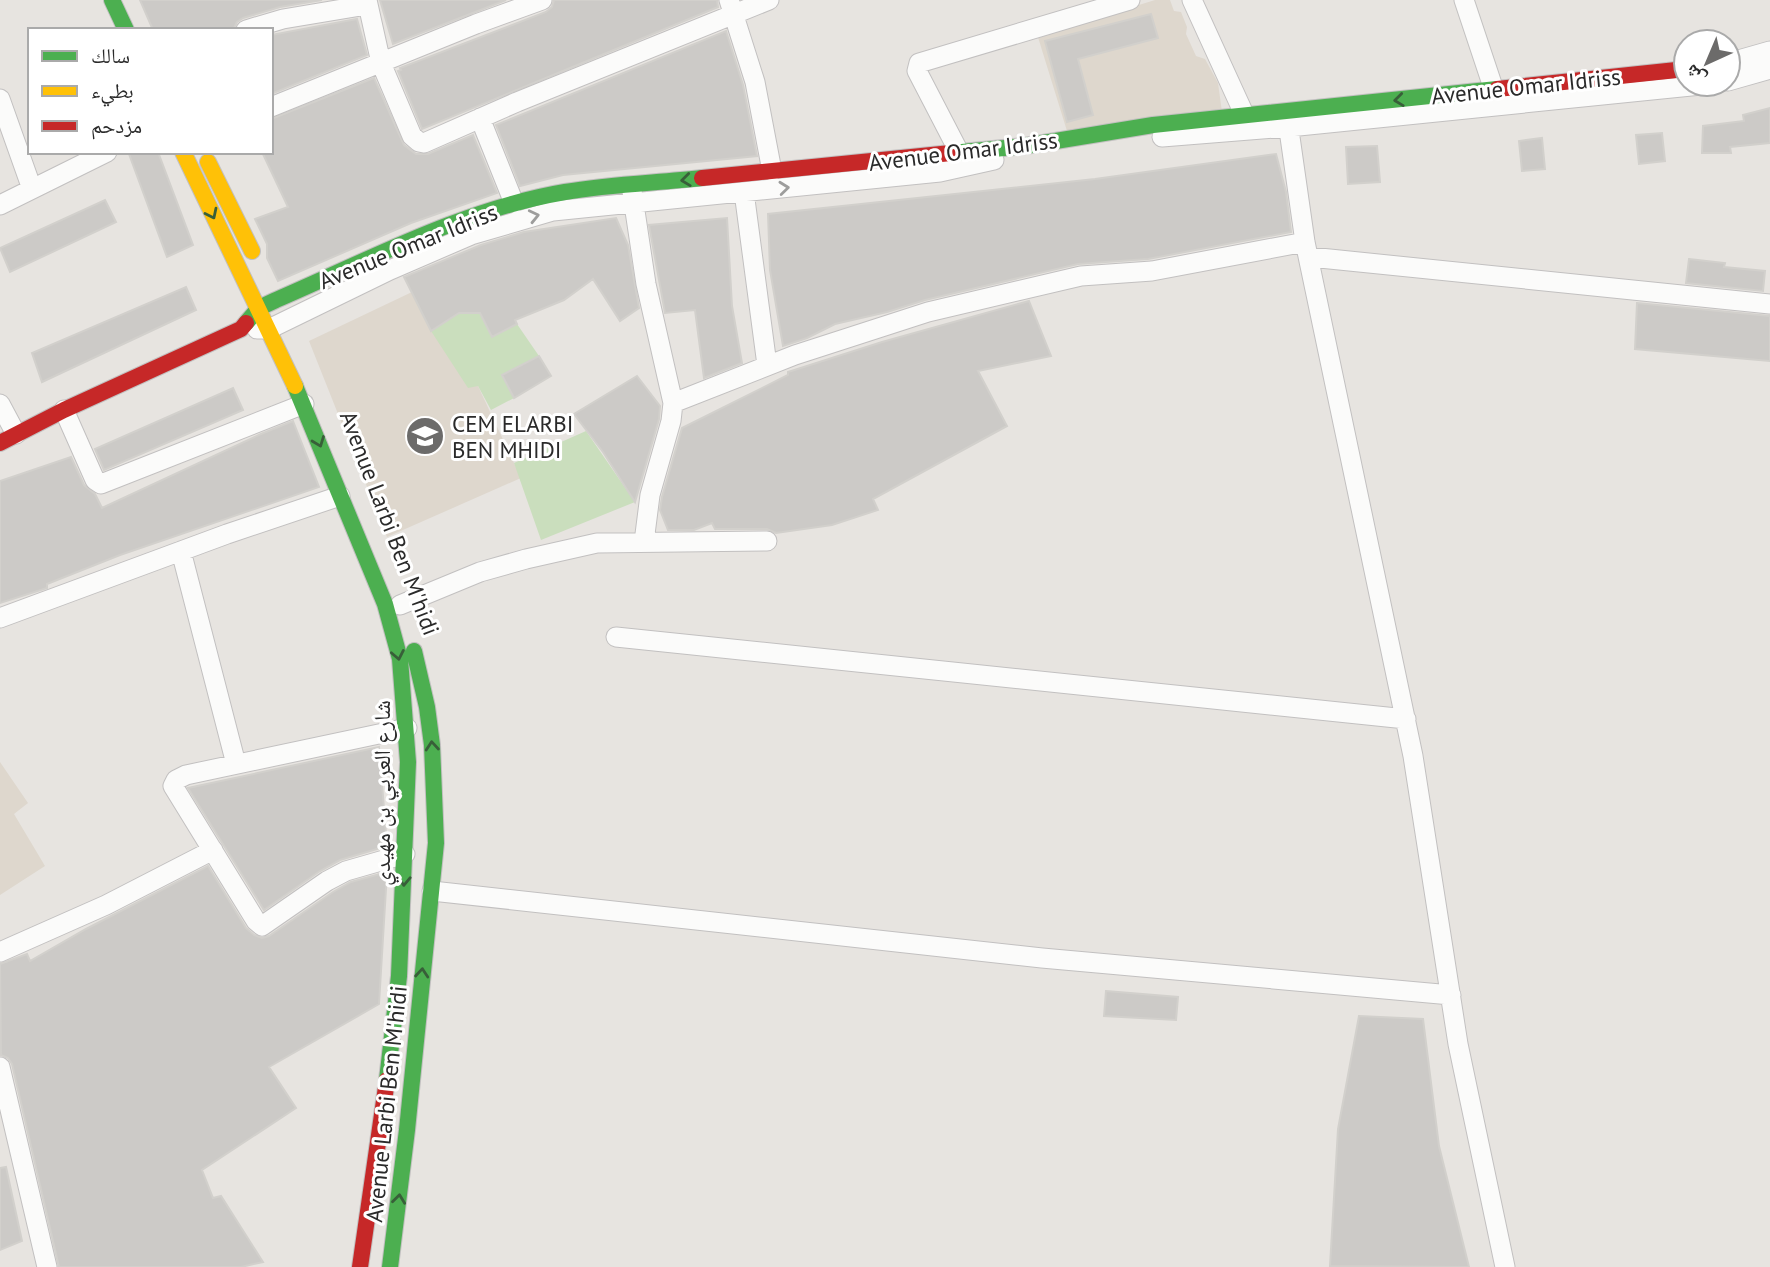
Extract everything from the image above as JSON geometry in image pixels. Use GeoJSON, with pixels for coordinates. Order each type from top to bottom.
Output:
{"type":"FeatureCollection","features":[{"type":"Feature","properties":{"kind":"main road"},"geometry":{"type":"LineString","coordinates":[[112,0],[133,25]]}},
{"type":"Feature","properties":{"kind":"main road"},"geometry":{"type":"LineString","coordinates":[[130,0],[133,25]]}},
{"type":"Feature","properties":{"kind":"main road","name":"Avenue Omar Idriss"},"geometry":{"type":"LineString","coordinates":[[259,309],[273,294],[445,226],[513,203],[565,192],[632,194],[772,172],[1025,146],[1153,125],[1245,116],[1288,119],[1494,90],[1672,71]]}},
{"type":"Feature","properties":{"kind":"main road","name":"شارع العربي بن مهيدي"},"geometry":{"type":"LineString","coordinates":[[184,154],[259,309],[281,328],[312,405],[340,496],[385,604],[401,667],[408,762],[399,976],[383,1119],[360,1267]]}},
{"type":"Feature","properties":{"kind":"main road"},"geometry":{"type":"LineString","coordinates":[[204,154],[258,263]]}},
{"type":"Feature","properties":{"kind":"main road"},"geometry":{"type":"LineString","coordinates":[[273,294],[281,328]]}},
{"type":"Feature","properties":{"kind":"main road"},"geometry":{"type":"LineString","coordinates":[[8,439],[64,410],[241,329],[259,309]]}},
{"type":"Feature","properties":{"kind":"main road","name":"Avenue Larbi Ben M'hidi"},"geometry":{"type":"LineString","coordinates":[[301,362],[312,405]]}},
{"type":"Feature","properties":{"kind":"main road","name":"Avenue Larbi Ben M'hidi"},"geometry":{"type":"LineString","coordinates":[[374,534],[405,619],[427,707],[432,745],[436,843],[390,1267]]}},
{"type":"Feature","properties":{"kind":"street"},"geometry":{"type":"LineString","coordinates":[[273,106],[542,0]]}},
{"type":"Feature","properties":{"kind":"street"},"geometry":{"type":"LineString","coordinates":[[253,28],[367,2],[381,63],[412,136],[424,143],[732,7],[769,0]]}},
{"type":"Feature","properties":{"kind":"street"},"geometry":{"type":"LineString","coordinates":[[959,152],[917,71],[919,63],[1088,6],[1130,0]]}},
{"type":"Feature","properties":{"kind":"street"},"geometry":{"type":"LineString","coordinates":[[1192,0],[1245,116]]}},
{"type":"Feature","properties":{"kind":"street"},"geometry":{"type":"LineString","coordinates":[[1464,0],[1494,90]]}},
{"type":"Feature","properties":{"kind":"street"},"geometry":{"type":"LineString","coordinates":[[732,7],[755,82],[772,172]]}},
{"type":"Feature","properties":{"kind":"street"},"geometry":{"type":"LineString","coordinates":[[1742,59],[1770,51]]}},
{"type":"Feature","properties":{"kind":"street"},"geometry":{"type":"LineString","coordinates":[[1742,77],[1770,69]]}},
{"type":"Feature","properties":{"kind":"street"},"geometry":{"type":"LineString","coordinates":[[241,329],[281,328],[390,270],[485,230],[632,194],[744,192],[940,172],[1050,147],[1100,145],[1288,119],[1328,121],[1672,88]]}},
{"type":"Feature","properties":{"kind":"street"},"geometry":{"type":"LineString","coordinates":[[0,99],[33,189]]}},
{"type":"Feature","properties":{"kind":"street"},"geometry":{"type":"LineString","coordinates":[[480,118],[513,203]]}},
{"type":"Feature","properties":{"kind":"street"},"geometry":{"type":"LineString","coordinates":[[1288,119],[1308,250],[1406,719],[1458,1044],[1505,1267]]}},
{"type":"Feature","properties":{"kind":"street"},"geometry":{"type":"LineString","coordinates":[[0,205],[103,154]]}},
{"type":"Feature","properties":{"kind":"street"},"geometry":{"type":"LineString","coordinates":[[744,192],[767,365]]}},
{"type":"Feature","properties":{"kind":"street"},"geometry":{"type":"LineString","coordinates":[[632,194],[646,284],[673,403],[671,421],[650,495],[644,542]]}},
{"type":"Feature","properties":{"kind":"street"},"geometry":{"type":"LineString","coordinates":[[673,403],[767,365],[883,325],[1008,292],[1081,276],[1152,271],[1308,250],[1770,304]]}},
{"type":"Feature","properties":{"kind":"street"},"geometry":{"type":"LineString","coordinates":[[0,404],[8,439]]}},
{"type":"Feature","properties":{"kind":"street"},"geometry":{"type":"LineString","coordinates":[[64,410],[95,480],[101,484],[312,405]]}},
{"type":"Feature","properties":{"kind":"street"},"geometry":{"type":"LineString","coordinates":[[0,618],[340,496]]}},
{"type":"Feature","properties":{"kind":"street"},"geometry":{"type":"LineString","coordinates":[[405,619],[480,572],[526,558],[597,543],[767,541]]}},
{"type":"Feature","properties":{"kind":"street"},"geometry":{"type":"LineString","coordinates":[[181,551],[236,764]]}},
{"type":"Feature","properties":{"kind":"street"},"geometry":{"type":"LineString","coordinates":[[616,637],[1406,719]]}},
{"type":"Feature","properties":{"kind":"street"},"geometry":{"type":"LineString","coordinates":[[405,854],[346,871],[262,926],[256,921],[174,789],[173,782],[186,775],[407,728]]}},
{"type":"Feature","properties":{"kind":"street"},"geometry":{"type":"LineString","coordinates":[[0,952],[106,905],[213,850]]}},
{"type":"Feature","properties":{"kind":"street"},"geometry":{"type":"LineString","coordinates":[[432,891],[1042,958],[1451,995]]}},
{"type":"Feature","properties":{"kind":"street"},"geometry":{"type":"LineString","coordinates":[[0,1068],[47,1267]]}},
{"type":"Feature","properties":{"kind":"shaded area"},"geometry":{"type":"Polygon","coordinates":[[[1155,0],[1170,0],[1174,11],[1181,12],[1187,27],[1186,34],[1196,56],[1205,59],[1218,83],[1222,112],[1067,131],[1037,34],[1155,0]]]}},
{"type":"Feature","properties":{"kind":"shaded area","name":"CEM ELARBI BEN MHIDI"},"geometry":{"type":"Polygon","coordinates":[[[412,292],[431,330],[478,386],[521,478],[387,537],[309,341],[412,292]]]}},
{"type":"Feature","properties":{"kind":"shaded area"},"geometry":{"type":"Polygon","coordinates":[[[0,762],[28,803],[14,814],[45,866],[0,895],[0,762]]]}},
{"type":"Feature","properties":{"kind":"green space"},"geometry":{"type":"Polygon","coordinates":[[[459,313],[480,313],[492,336],[517,324],[539,356],[514,398],[491,410],[478,386],[468,388],[431,331],[459,313]]]}},
{"type":"Feature","properties":{"kind":"green space"},"geometry":{"type":"Polygon","coordinates":[[[586,431],[635,502],[541,540],[514,463],[586,431]]]}},
{"type":"Feature","properties":{"kind":"building"},"geometry":{"type":"Polygon","coordinates":[[[140,0],[322,0],[280,7],[243,18],[234,28],[152,28],[140,0]]]}},
{"type":"Feature","properties":{"kind":"building"},"geometry":{"type":"Polygon","coordinates":[[[380,0],[506,0],[393,44],[380,0]]]}},
{"type":"Feature","properties":{"kind":"building"},"geometry":{"type":"Polygon","coordinates":[[[554,0],[717,0],[718,7],[422,129],[398,71],[400,68],[546,12],[552,7],[554,0]]]}},
{"type":"Feature","properties":{"kind":"building"},"geometry":{"type":"Polygon","coordinates":[[[1151,14],[1158,38],[1078,59],[1093,115],[1067,122],[1045,41],[1151,14]]]}},
{"type":"Feature","properties":{"kind":"building"},"geometry":{"type":"Polygon","coordinates":[[[357,19],[367,55],[273,93],[273,35],[357,19]]]}},
{"type":"Feature","properties":{"kind":"building"},"geometry":{"type":"Polygon","coordinates":[[[726,31],[743,85],[757,156],[563,175],[520,186],[496,125],[726,31]]]}},
{"type":"Feature","properties":{"kind":"building"},"geometry":{"type":"Polygon","coordinates":[[[374,78],[404,145],[416,154],[428,154],[473,135],[497,193],[411,223],[278,281],[267,258],[267,244],[255,219],[288,207],[263,154],[273,154],[273,118],[374,78]]]}},
{"type":"Feature","properties":{"kind":"building"},"geometry":{"type":"Polygon","coordinates":[[[1770,108],[1770,143],[1730,147],[1731,153],[1702,153],[1703,126],[1744,121],[1743,115],[1770,108]]]}},
{"type":"Feature","properties":{"kind":"building"},"geometry":{"type":"Polygon","coordinates":[[[1662,133],[1665,161],[1639,164],[1636,135],[1662,133]]]}},
{"type":"Feature","properties":{"kind":"building"},"geometry":{"type":"Polygon","coordinates":[[[1542,138],[1545,169],[1522,171],[1519,141],[1542,138]]]}},
{"type":"Feature","properties":{"kind":"building"},"geometry":{"type":"Polygon","coordinates":[[[1377,146],[1380,182],[1348,184],[1346,147],[1377,146]]]}},
{"type":"Feature","properties":{"kind":"building"},"geometry":{"type":"Polygon","coordinates":[[[129,154],[159,154],[193,245],[167,257],[129,154]]]}},
{"type":"Feature","properties":{"kind":"building"},"geometry":{"type":"Polygon","coordinates":[[[1276,154],[1286,192],[1291,232],[1148,259],[1078,264],[835,324],[783,346],[770,270],[768,214],[1095,179],[1276,154]]]}},
{"type":"Feature","properties":{"kind":"building"},"geometry":{"type":"Polygon","coordinates":[[[105,200],[116,222],[10,272],[0,248],[105,200]]]}},
{"type":"Feature","properties":{"kind":"building"},"geometry":{"type":"Polygon","coordinates":[[[616,218],[628,245],[639,308],[620,321],[593,279],[564,300],[515,320],[517,324],[492,337],[480,313],[459,313],[431,331],[404,277],[481,245],[524,232],[616,218]]]}},
{"type":"Feature","properties":{"kind":"building"},"geometry":{"type":"Polygon","coordinates":[[[727,218],[732,306],[742,363],[704,378],[695,310],[665,313],[649,225],[727,218]]]}},
{"type":"Feature","properties":{"kind":"building"},"geometry":{"type":"Polygon","coordinates":[[[1689,259],[1725,263],[1724,267],[1765,271],[1763,291],[1686,283],[1689,259]]]}},
{"type":"Feature","properties":{"kind":"building"},"geometry":{"type":"Polygon","coordinates":[[[186,287],[196,310],[42,382],[32,353],[186,287]]]}},
{"type":"Feature","properties":{"kind":"building"},"geometry":{"type":"Polygon","coordinates":[[[1029,301],[1051,356],[978,371],[1007,426],[873,499],[878,510],[832,525],[776,533],[767,529],[715,529],[712,523],[694,530],[668,530],[660,510],[682,428],[788,375],[788,372],[882,342],[1029,301]]]}},
{"type":"Feature","properties":{"kind":"building"},"geometry":{"type":"Polygon","coordinates":[[[1637,303],[1770,316],[1770,361],[1635,349],[1637,303]]]}},
{"type":"Feature","properties":{"kind":"building"},"geometry":{"type":"Polygon","coordinates":[[[539,356],[551,376],[514,398],[502,375],[539,356]]]}},
{"type":"Feature","properties":{"kind":"building"},"geometry":{"type":"Polygon","coordinates":[[[637,376],[660,406],[659,419],[635,502],[603,452],[574,414],[637,376]]]}},
{"type":"Feature","properties":{"kind":"building"},"geometry":{"type":"Polygon","coordinates":[[[233,388],[243,410],[104,470],[95,449],[233,388]]]}},
{"type":"Feature","properties":{"kind":"building"},"geometry":{"type":"Polygon","coordinates":[[[293,421],[319,487],[120,555],[47,584],[47,588],[0,603],[0,481],[71,457],[84,485],[95,494],[102,508],[293,421]]]}},
{"type":"Feature","properties":{"kind":"building"},"geometry":{"type":"Polygon","coordinates":[[[379,747],[387,846],[340,860],[264,910],[188,788],[379,747]]]}},
{"type":"Feature","properties":{"kind":"building"},"geometry":{"type":"Polygon","coordinates":[[[208,866],[246,928],[262,938],[351,882],[387,872],[379,1004],[269,1067],[296,1108],[202,1170],[213,1198],[221,1196],[263,1262],[241,1267],[59,1267],[12,1064],[8,1058],[1,1055],[0,964],[27,954],[30,961],[208,866]]]}},
{"type":"Feature","properties":{"kind":"building"},"geometry":{"type":"Polygon","coordinates":[[[1106,991],[1178,997],[1176,1020],[1104,1016],[1106,991]]]}},
{"type":"Feature","properties":{"kind":"building"},"geometry":{"type":"Polygon","coordinates":[[[1359,1016],[1423,1019],[1439,1146],[1469,1267],[1330,1266],[1338,1129],[1359,1016]]]}},
{"type":"Feature","properties":{"kind":"building"},"geometry":{"type":"Polygon","coordinates":[[[6,1167],[22,1241],[0,1250],[0,1168],[6,1167]]]}},
{"type":"Feature","properties":{"kind":"traffic: fast"},"geometry":{"type":"LineString","coordinates":[[112,0],[125,28]]}},
{"type":"Feature","properties":{"kind":"traffic: fast"},"geometry":{"type":"LineString","coordinates":[[951,153],[1025,146],[1153,125],[1497,89]]}},
{"type":"Feature","properties":{"kind":"traffic: fast"},"geometry":{"type":"LineString","coordinates":[[246,323],[259,308],[276,300],[418,237],[490,210],[582,189],[702,178]]}},
{"type":"Feature","properties":{"kind":"traffic: fast"},"geometry":{"type":"LineString","coordinates":[[295,386],[385,604],[400,659],[408,762],[399,976],[387,1080]]}},
{"type":"Feature","properties":{"kind":"traffic: fast"},"geometry":{"type":"LineString","coordinates":[[390,1267],[407,1130],[436,843],[432,745],[427,707],[414,651]]}},
{"type":"Feature","properties":{"kind":"traffic: slow"},"geometry":{"type":"LineString","coordinates":[[184,154],[295,386]]}},
{"type":"Feature","properties":{"kind":"traffic: slow"},"geometry":{"type":"LineString","coordinates":[[208,162],[252,251]]}},
{"type":"Feature","properties":{"kind":"traffic: jam"},"geometry":{"type":"LineString","coordinates":[[1497,89],[1672,70]]}},
{"type":"Feature","properties":{"kind":"traffic: jam"},"geometry":{"type":"LineString","coordinates":[[702,178],[951,153]]}},
{"type":"Feature","properties":{"kind":"traffic: jam"},"geometry":{"type":"LineString","coordinates":[[0,443],[64,410],[241,329],[246,323]]}},
{"type":"Feature","properties":{"kind":"traffic: jam"},"geometry":{"type":"LineString","coordinates":[[360,1267],[387,1080]]}},
{"type":"Feature","properties":{"kind":"place","name":"CEM ELARBI BEN MHIDI"},"geometry":{"type":"Point","coordinates":[425,436]}}]}
